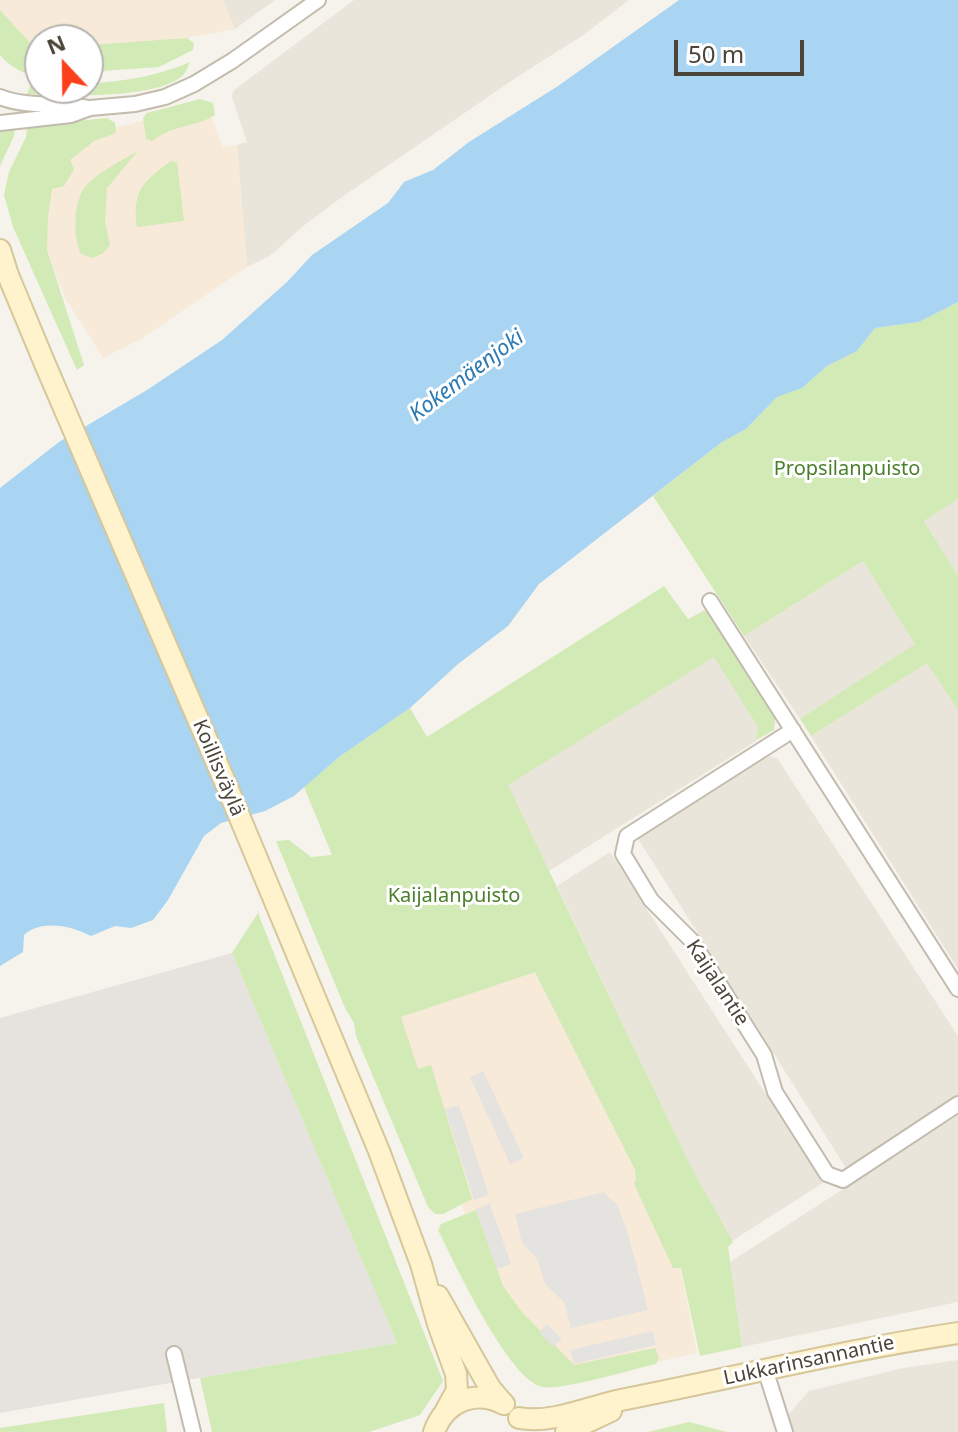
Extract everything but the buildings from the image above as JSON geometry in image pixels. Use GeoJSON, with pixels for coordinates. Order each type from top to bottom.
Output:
{"type":"FeatureCollection","features":[{"type":"Feature","properties":{"kind":"main road","name":"Koillisväylä"},"geometry":{"type":"LineString","coordinates":[[0,250],[4,269],[379,1151],[421,1264],[456,1374],[457,1390],[434,1425]]}},
{"type":"Feature","properties":{"kind":"main road","name":"Koillisväylä"},"geometry":{"type":"LineString","coordinates":[[421,1264],[490,1388],[522,1425]]}},
{"type":"Feature","properties":{"kind":"main road","name":"Lukkarinsannantie"},"geometry":{"type":"LineString","coordinates":[[522,1425],[765,1369],[958,1333]]}},
{"type":"Feature","properties":{"kind":"main road","name":"Lukkarinsannantie"},"geometry":{"type":"LineString","coordinates":[[566,1432],[660,1392]]}},
{"type":"Feature","properties":{"kind":"main road"},"geometry":{"type":"LineString","coordinates":[[434,1425],[454,1404],[474,1397],[502,1402]]}},
{"type":"Feature","properties":{"kind":"street"},"geometry":{"type":"LineString","coordinates":[[0,123],[71,115],[90,108],[135,104],[165,97],[194,84],[318,0]]}},
{"type":"Feature","properties":{"kind":"street"},"geometry":{"type":"LineString","coordinates":[[0,97],[90,108]]}},
{"type":"Feature","properties":{"kind":"street"},"geometry":{"type":"LineString","coordinates":[[710,601],[958,989]]}},
{"type":"Feature","properties":{"kind":"street","name":"Kaijalantie"},"geometry":{"type":"LineString","coordinates":[[793,730],[627,836],[623,854],[651,900],[692,941],[764,1055],[775,1092],[827,1174],[843,1180],[958,1104]]}},
{"type":"Feature","properties":{"kind":"street"},"geometry":{"type":"LineString","coordinates":[[174,1354],[193,1432]]}},
{"type":"Feature","properties":{"kind":"street"},"geometry":{"type":"LineString","coordinates":[[765,1369],[785,1432]]}},
{"type":"Feature","properties":{"kind":"shaded area"},"geometry":{"type":"Polygon","coordinates":[[[0,0],[223,0],[235,29],[187,38],[104,44],[104,24],[24,24],[24,36],[0,10],[0,0]]]}},
{"type":"Feature","properties":{"kind":"shaded area"},"geometry":{"type":"Polygon","coordinates":[[[223,0],[275,0],[235,29],[223,0]]]}},
{"type":"Feature","properties":{"kind":"shaded area"},"geometry":{"type":"Polygon","coordinates":[[[354,0],[629,0],[582,36],[342,197],[271,255],[247,267],[237,145],[247,142],[232,97],[233,91],[354,0]]]}},
{"type":"Feature","properties":{"kind":"shaded area"},"geometry":{"type":"Polygon","coordinates":[[[199,107],[211,115],[222,147],[237,145],[247,267],[141,339],[103,358],[64,296],[30,206],[93,133],[199,107]]]}},
{"type":"Feature","properties":{"kind":"shaded area"},"geometry":{"type":"Polygon","coordinates":[[[958,499],[958,576],[924,521],[958,499]]]}},
{"type":"Feature","properties":{"kind":"shaded area"},"geometry":{"type":"Polygon","coordinates":[[[863,561],[916,644],[800,719],[744,636],[863,561]]]}},
{"type":"Feature","properties":{"kind":"shaded area"},"geometry":{"type":"Polygon","coordinates":[[[715,656],[758,727],[756,741],[549,871],[507,785],[715,656]]]}},
{"type":"Feature","properties":{"kind":"shaded area"},"geometry":{"type":"Polygon","coordinates":[[[928,662],[958,710],[958,969],[811,736],[928,662]]]}},
{"type":"Feature","properties":{"kind":"shaded area"},"geometry":{"type":"Polygon","coordinates":[[[763,755],[777,758],[958,1036],[958,1095],[846,1168],[637,837],[763,755]]]}},
{"type":"Feature","properties":{"kind":"shaded area"},"geometry":{"type":"Polygon","coordinates":[[[610,852],[823,1183],[727,1244],[557,886],[610,852]]]}},
{"type":"Feature","properties":{"kind":"shaded area"},"geometry":{"type":"Polygon","coordinates":[[[232,953],[397,1343],[0,1413],[0,1018],[232,953]]]}},
{"type":"Feature","properties":{"kind":"shaded area"},"geometry":{"type":"Polygon","coordinates":[[[539,968],[680,1265],[697,1353],[567,1382],[497,1311],[399,1016],[539,968]]]}},
{"type":"Feature","properties":{"kind":"shaded area"},"geometry":{"type":"Polygon","coordinates":[[[483,1071],[524,1158],[510,1164],[470,1077],[483,1071]]]}},
{"type":"Feature","properties":{"kind":"shaded area"},"geometry":{"type":"Polygon","coordinates":[[[459,1105],[489,1195],[474,1200],[445,1109],[459,1105]]]}},
{"type":"Feature","properties":{"kind":"shaded area"},"geometry":{"type":"Polygon","coordinates":[[[958,1115],[958,1302],[742,1347],[730,1262],[958,1115]]]}},
{"type":"Feature","properties":{"kind":"shaded area"},"geometry":{"type":"Polygon","coordinates":[[[604,1192],[618,1206],[648,1310],[571,1328],[564,1302],[545,1284],[538,1260],[522,1243],[515,1214],[604,1192]]]}},
{"type":"Feature","properties":{"kind":"shaded area"},"geometry":{"type":"Polygon","coordinates":[[[490,1204],[511,1264],[497,1269],[476,1209],[490,1204]]]}},
{"type":"Feature","properties":{"kind":"shaded area"},"geometry":{"type":"Polygon","coordinates":[[[547,1324],[562,1339],[553,1347],[539,1332],[547,1324]]]}},
{"type":"Feature","properties":{"kind":"shaded area"},"geometry":{"type":"Polygon","coordinates":[[[653,1331],[656,1345],[574,1364],[570,1350],[653,1331]]]}},
{"type":"Feature","properties":{"kind":"shaded area"},"geometry":{"type":"Polygon","coordinates":[[[958,1360],[958,1432],[794,1432],[788,1415],[809,1391],[903,1368],[958,1360]]]}},
{"type":"Feature","properties":{"kind":"green space"},"geometry":{"type":"Polygon","coordinates":[[[0,10],[24,36],[24,72],[0,55],[0,10]]]}},
{"type":"Feature","properties":{"kind":"green space"},"geometry":{"type":"Polygon","coordinates":[[[187,38],[194,43],[193,50],[159,67],[104,71],[104,44],[187,38]]]}},
{"type":"Feature","properties":{"kind":"green space"},"geometry":{"type":"Polygon","coordinates":[[[190,62],[185,73],[173,82],[134,92],[104,94],[104,82],[165,71],[190,62]]]}},
{"type":"Feature","properties":{"kind":"green space"},"geometry":{"type":"Polygon","coordinates":[[[200,99],[213,103],[215,115],[152,141],[146,139],[143,118],[147,113],[200,99]]]}},
{"type":"Feature","properties":{"kind":"green space"},"geometry":{"type":"Polygon","coordinates":[[[107,118],[115,123],[116,133],[94,141],[70,160],[74,169],[64,186],[52,189],[48,216],[47,250],[84,365],[77,370],[13,227],[4,195],[9,172],[26,137],[27,126],[107,118]]]}},
{"type":"Feature","properties":{"kind":"green space"},"geometry":{"type":"Polygon","coordinates":[[[15,127],[14,136],[0,166],[0,130],[15,127]]]}},
{"type":"Feature","properties":{"kind":"green space"},"geometry":{"type":"Polygon","coordinates":[[[138,151],[107,188],[105,221],[110,245],[93,258],[81,254],[76,220],[81,194],[96,177],[138,151]]]}},
{"type":"Feature","properties":{"kind":"green space"},"geometry":{"type":"Polygon","coordinates":[[[171,161],[177,162],[184,221],[137,227],[138,195],[147,181],[171,161]]]}},
{"type":"Feature","properties":{"kind":"green space","name":"Propsilanpuisto"},"geometry":{"type":"Polygon","coordinates":[[[958,302],[958,499],[924,521],[958,576],[958,710],[927,663],[811,736],[800,719],[915,644],[863,561],[744,636],[653,496],[722,442],[746,429],[777,397],[802,388],[827,366],[857,351],[875,328],[919,322],[958,302]]]}},
{"type":"Feature","properties":{"kind":"green space","name":"Kaijalanpuisto"},"geometry":{"type":"Polygon","coordinates":[[[664,586],[688,619],[711,607],[776,712],[774,730],[756,740],[758,727],[714,657],[508,785],[691,1167],[733,1242],[728,1247],[742,1347],[700,1356],[681,1268],[673,1268],[634,1184],[635,1170],[535,972],[401,1017],[418,1069],[431,1065],[472,1199],[443,1214],[435,1214],[428,1207],[276,841],[289,840],[311,857],[332,855],[304,787],[339,757],[410,708],[427,737],[664,586]]]}},
{"type":"Feature","properties":{"kind":"green space"},"geometry":{"type":"Polygon","coordinates":[[[258,913],[443,1381],[420,1415],[369,1432],[212,1432],[200,1378],[397,1343],[232,953],[258,913]]]}},
{"type":"Feature","properties":{"kind":"green space"},"geometry":{"type":"Polygon","coordinates":[[[476,1210],[503,1286],[521,1311],[574,1365],[655,1348],[659,1358],[656,1364],[564,1386],[542,1387],[528,1379],[483,1318],[438,1230],[441,1224],[476,1210]]]}},
{"type":"Feature","properties":{"kind":"green space"},"geometry":{"type":"Polygon","coordinates":[[[164,1403],[167,1432],[0,1432],[0,1428],[164,1403]]]}},
{"type":"Feature","properties":{"kind":"green space"},"geometry":{"type":"Polygon","coordinates":[[[689,1422],[727,1432],[648,1432],[689,1422]]]}},
{"type":"Feature","properties":{"kind":"water","name":"Kokemäenjoki"},"geometry":{"type":"Polygon","coordinates":[[[679,0],[958,0],[958,302],[919,322],[875,328],[857,351],[827,366],[802,388],[777,397],[746,429],[722,442],[539,584],[508,626],[458,664],[410,708],[339,757],[294,796],[265,811],[221,823],[204,836],[168,900],[153,920],[131,928],[115,926],[91,936],[66,927],[39,927],[24,935],[23,952],[0,966],[0,488],[59,442],[147,390],[222,340],[287,282],[312,255],[388,203],[404,182],[433,170],[469,142],[558,86],[679,0]]]}}]}
